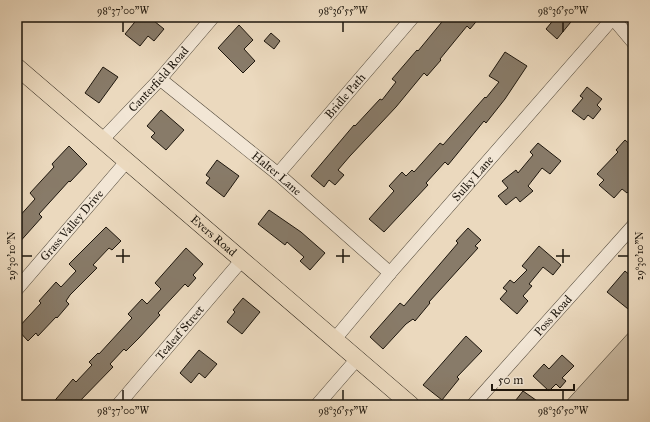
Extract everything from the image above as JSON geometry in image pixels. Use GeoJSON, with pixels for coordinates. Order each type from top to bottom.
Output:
{"type":"FeatureCollection","features":[{"type":"Feature","properties":{"kind":"main road","name":"Evers Road"},"geometry":{"type":"LineString","coordinates":[[17,67],[410,405]]}},
{"type":"Feature","properties":{"kind":"street","name":"Canterfield Road"},"geometry":{"type":"LineString","coordinates":[[102,140],[160,79],[213,17]]}},
{"type":"Feature","properties":{"kind":"street","name":"Bridle Path"},"geometry":{"type":"LineString","coordinates":[[278,174],[412,17]]}},
{"type":"Feature","properties":{"kind":"street"},"geometry":{"type":"LineString","coordinates":[[613,18],[633,42]]}},
{"type":"Feature","properties":{"kind":"street","name":"Sulky Lane"},"geometry":{"type":"LineString","coordinates":[[334,340],[390,273],[613,18]]}},
{"type":"Feature","properties":{"kind":"street","name":"Halter Lane"},"geometry":{"type":"LineString","coordinates":[[160,79],[278,174],[390,273]]}},
{"type":"Feature","properties":{"kind":"street","name":"Grass Valley Drive"},"geometry":{"type":"LineString","coordinates":[[17,289],[126,162]]}},
{"type":"Feature","properties":{"kind":"street","name":"Poss Road"},"geometry":{"type":"LineString","coordinates":[[473,405],[633,226]]}},
{"type":"Feature","properties":{"kind":"street","name":"Tealeaf Street"},"geometry":{"type":"LineString","coordinates":[[118,405],[242,261]]}},
{"type":"Feature","properties":{"kind":"street"},"geometry":{"type":"LineString","coordinates":[[317,405],[357,359]]}},
{"type":"Feature","properties":{"kind":"shaded area"},"geometry":{"type":"Polygon","coordinates":[[[633,328],[633,405],[563,405],[633,328]]]}},
{"type":"Feature","properties":{"kind":"building"},"geometry":{"type":"Polygon","coordinates":[[[139,17],[149,17],[164,29],[154,41],[148,36],[140,46],[125,34],[139,17]]]}},
{"type":"Feature","properties":{"kind":"building"},"geometry":{"type":"Polygon","coordinates":[[[446,17],[480,17],[470,29],[467,26],[427,76],[424,73],[396,107],[350,156],[338,170],[344,175],[335,185],[329,180],[324,187],[311,176],[354,125],[355,126],[380,99],[382,100],[396,82],[392,79],[417,50],[418,51],[446,17]]]}},
{"type":"Feature","properties":{"kind":"building"},"geometry":{"type":"Polygon","coordinates":[[[556,17],[575,17],[557,39],[546,29],[556,17]]]}},
{"type":"Feature","properties":{"kind":"building"},"geometry":{"type":"Polygon","coordinates":[[[239,25],[253,40],[244,49],[255,61],[243,73],[218,48],[239,25]]]}},
{"type":"Feature","properties":{"kind":"building"},"geometry":{"type":"Polygon","coordinates":[[[271,33],[280,41],[274,49],[264,41],[271,33]]]}},
{"type":"Feature","properties":{"kind":"building"},"geometry":{"type":"Polygon","coordinates":[[[505,52],[527,66],[505,99],[486,123],[484,121],[448,165],[445,162],[426,183],[428,185],[384,232],[369,219],[394,191],[389,186],[402,172],[406,176],[412,170],[414,172],[440,143],[443,145],[485,97],[486,98],[499,82],[489,76],[505,52]]]}},
{"type":"Feature","properties":{"kind":"building"},"geometry":{"type":"Polygon","coordinates":[[[103,67],[118,77],[99,103],[85,93],[103,67]]]}},
{"type":"Feature","properties":{"kind":"building"},"geometry":{"type":"Polygon","coordinates":[[[587,87],[602,99],[597,105],[601,109],[593,119],[588,115],[584,120],[572,111],[583,98],[580,96],[587,87]]]}},
{"type":"Feature","properties":{"kind":"building"},"geometry":{"type":"Polygon","coordinates":[[[161,110],[184,130],[166,150],[151,137],[155,133],[147,126],[161,110]]]}},
{"type":"Feature","properties":{"kind":"building"},"geometry":{"type":"Polygon","coordinates":[[[625,140],[633,147],[633,187],[627,193],[622,189],[614,198],[599,185],[604,180],[597,174],[618,152],[616,150],[625,140]]]}},
{"type":"Feature","properties":{"kind":"building"},"geometry":{"type":"Polygon","coordinates":[[[538,143],[561,161],[550,174],[542,168],[528,186],[533,191],[520,202],[516,197],[506,205],[498,196],[508,188],[502,181],[516,170],[518,173],[533,155],[530,152],[538,143]]]}},
{"type":"Feature","properties":{"kind":"building"},"geometry":{"type":"Polygon","coordinates":[[[69,146],[87,164],[70,182],[69,181],[39,214],[42,217],[17,245],[17,219],[35,199],[30,193],[54,167],[52,164],[69,146]]]}},
{"type":"Feature","properties":{"kind":"building"},"geometry":{"type":"Polygon","coordinates":[[[217,160],[239,176],[224,197],[206,183],[210,178],[206,175],[217,160]]]}},
{"type":"Feature","properties":{"kind":"building"},"geometry":{"type":"Polygon","coordinates":[[[269,210],[301,232],[325,253],[310,270],[300,261],[304,257],[287,242],[285,245],[258,224],[269,210]]]}},
{"type":"Feature","properties":{"kind":"building"},"geometry":{"type":"Polygon","coordinates":[[[106,227],[121,241],[112,250],[109,248],[93,265],[97,268],[70,295],[66,301],[69,304],[57,318],[56,317],[38,336],[36,333],[28,341],[17,329],[41,303],[39,301],[56,282],[61,287],[76,271],[69,264],[106,227]]]}},
{"type":"Feature","properties":{"kind":"building"},"geometry":{"type":"Polygon","coordinates":[[[468,228],[481,240],[475,246],[478,248],[429,302],[430,303],[415,321],[413,319],[406,324],[383,349],[370,337],[400,303],[404,306],[458,243],[456,241],[468,228]]]}},
{"type":"Feature","properties":{"kind":"building"},"geometry":{"type":"Polygon","coordinates":[[[539,246],[561,265],[553,275],[543,267],[529,284],[532,286],[523,296],[528,301],[517,314],[500,299],[507,291],[503,288],[510,280],[514,283],[527,270],[522,266],[539,246]]]}},
{"type":"Feature","properties":{"kind":"building"},"geometry":{"type":"Polygon","coordinates":[[[186,248],[203,264],[193,275],[196,278],[188,287],[185,284],[158,313],[160,315],[139,338],[126,351],[124,349],[110,364],[113,367],[76,405],[51,405],[73,379],[76,382],[92,365],[89,362],[98,353],[99,354],[132,318],[128,314],[142,299],[147,304],[161,289],[155,283],[186,248]]]}},
{"type":"Feature","properties":{"kind":"building"},"geometry":{"type":"Polygon","coordinates":[[[625,271],[633,278],[633,313],[607,292],[625,271]]]}},
{"type":"Feature","properties":{"kind":"building"},"geometry":{"type":"Polygon","coordinates":[[[243,298],[260,312],[242,334],[227,322],[235,312],[233,310],[243,298]]]}},
{"type":"Feature","properties":{"kind":"building"},"geometry":{"type":"Polygon","coordinates":[[[466,336],[482,351],[457,377],[459,379],[442,400],[423,385],[466,336]]]}},
{"type":"Feature","properties":{"kind":"building"},"geometry":{"type":"Polygon","coordinates":[[[199,350],[217,364],[205,378],[199,373],[191,383],[180,373],[199,350]]]}},
{"type":"Feature","properties":{"kind":"building"},"geometry":{"type":"Polygon","coordinates":[[[562,355],[574,366],[562,378],[566,381],[560,388],[556,384],[549,391],[533,376],[544,364],[549,369],[562,355]]]}},
{"type":"Feature","properties":{"kind":"building"},"geometry":{"type":"Polygon","coordinates":[[[523,391],[543,405],[512,405],[523,391]]]}}]}
